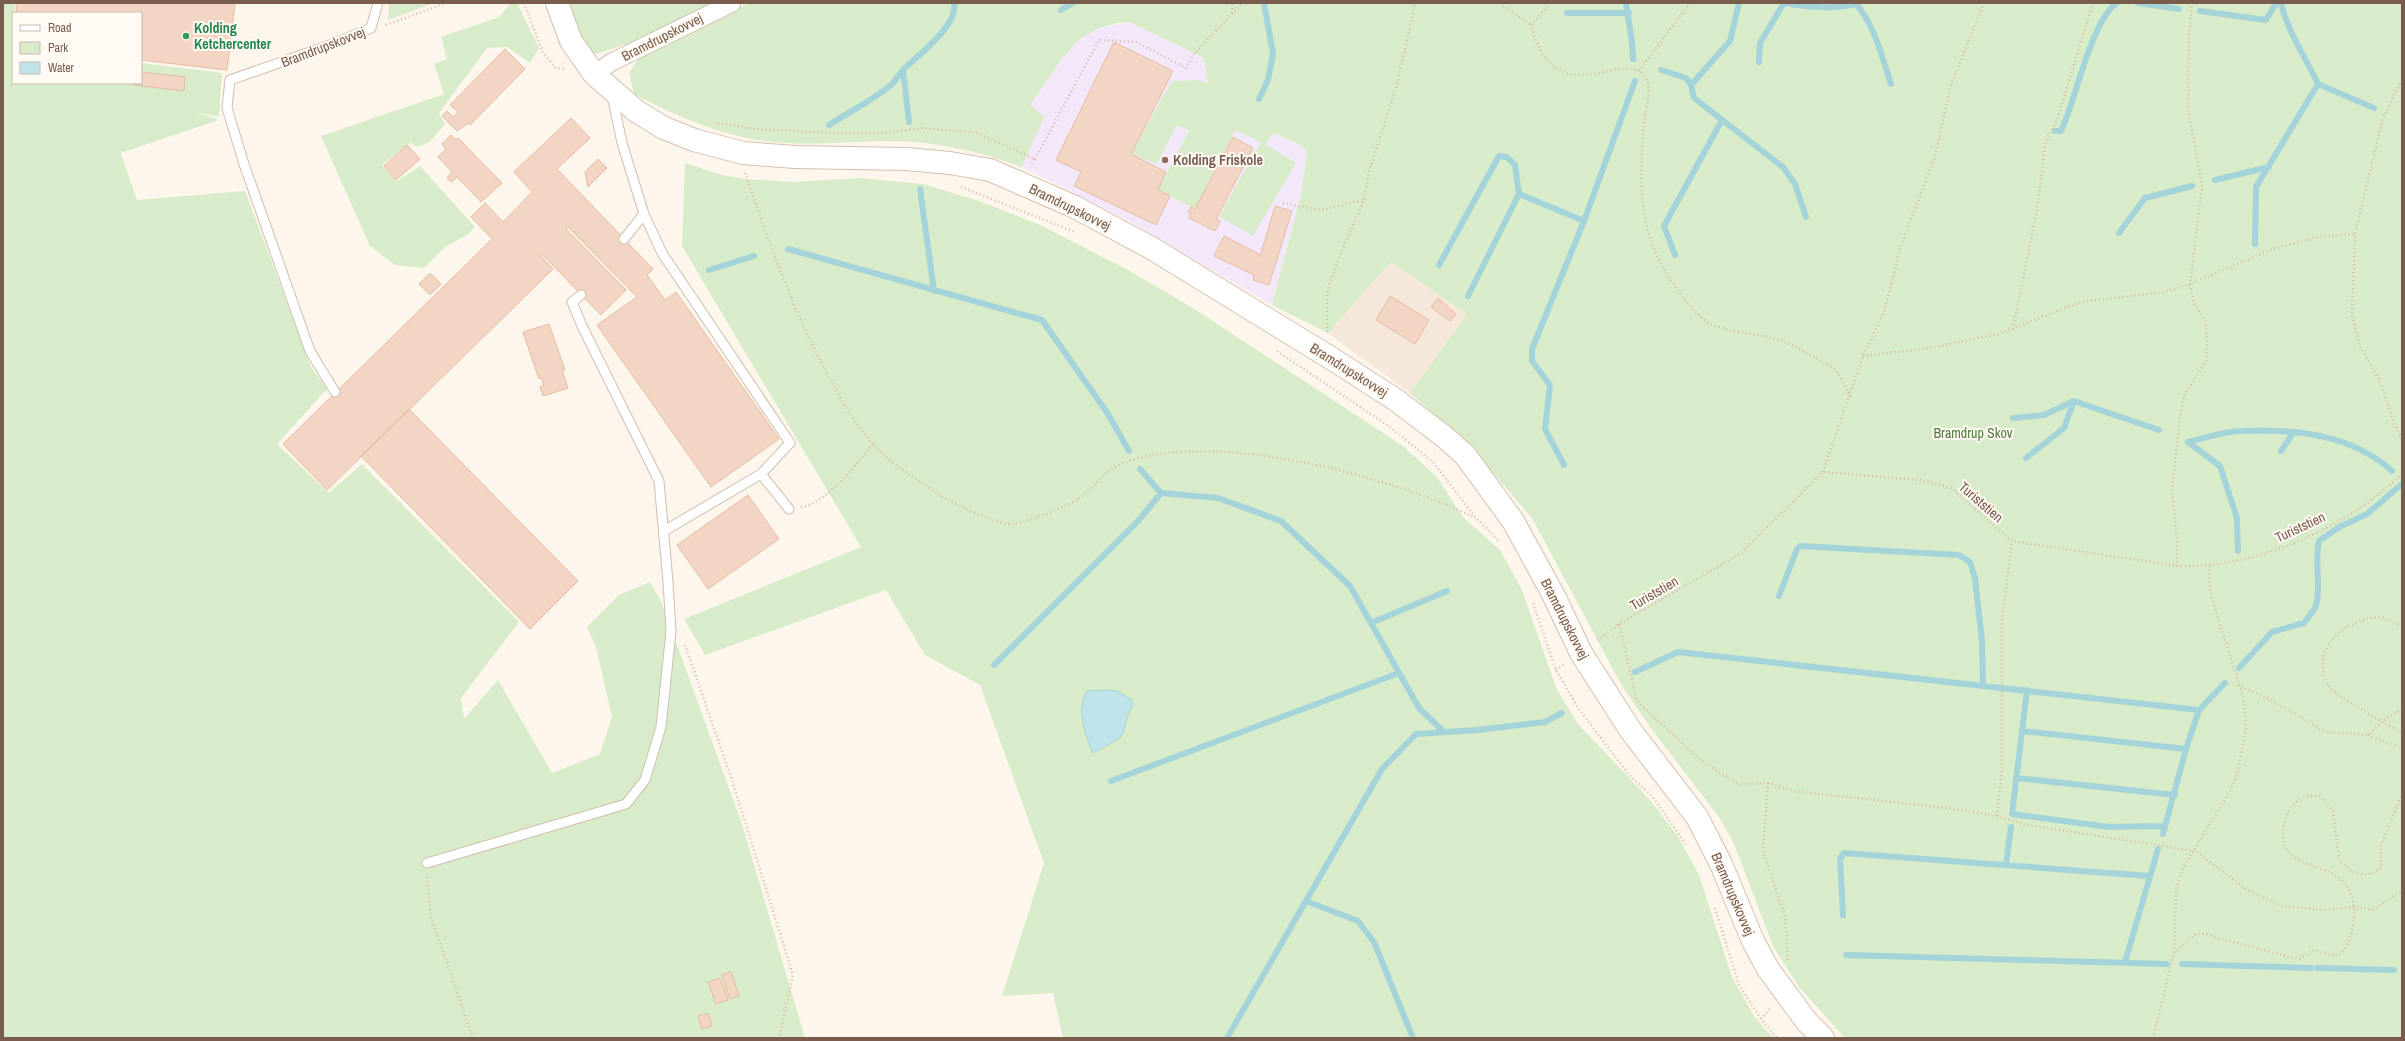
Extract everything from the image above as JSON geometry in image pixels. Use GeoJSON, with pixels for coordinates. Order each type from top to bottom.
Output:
{"type":"FeatureCollection","features":[{"type":"Feature","properties":{"kind":"street","name":"Bramdrupskovvej"},"geometry":{"type":"LineString","coordinates":[[557,3],[571,41],[594,74],[611,91],[636,111],[664,128],[694,140],[743,153],[795,158],[906,159],[950,163],[990,170],[1074,207],[1153,249],[1334,360],[1396,400],[1465,455],[1513,521],[1554,596],[1581,653],[1632,731],[1697,817],[1722,864],[1753,941],[1783,992],[1823,1038]]}},
{"type":"Feature","properties":{"kind":"street","name":"Bramdrupskovvej"},"geometry":{"type":"LineString","coordinates":[[594,74],[619,59],[732,3]]}},
{"type":"Feature","properties":{"kind":"lane","name":"Bramdrupskovvej"},"geometry":{"type":"LineString","coordinates":[[335,392],[310,351],[244,164],[227,108],[230,80],[272,66],[371,28],[378,3]]}},
{"type":"Feature","properties":{"kind":"lane"},"geometry":{"type":"LineString","coordinates":[[611,91],[622,143],[644,214],[662,253],[790,443],[761,474],[664,531]]}},
{"type":"Feature","properties":{"kind":"lane"},"geometry":{"type":"LineString","coordinates":[[624,238],[644,214]]}},
{"type":"Feature","properties":{"kind":"lane"},"geometry":{"type":"LineString","coordinates":[[427,863],[626,804],[644,780],[662,727],[671,631],[659,481],[582,326],[572,302],[582,295]]}},
{"type":"Feature","properties":{"kind":"lane"},"geometry":{"type":"LineString","coordinates":[[761,474],[789,509]]}},
{"type":"Feature","properties":{"kind":"path"},"geometry":{"type":"LineString","coordinates":[[371,28],[373,30],[446,3]]}},
{"type":"Feature","properties":{"kind":"path"},"geometry":{"type":"LineString","coordinates":[[1232,3],[1232,13]]}},
{"type":"Feature","properties":{"kind":"path"},"geometry":{"type":"LineString","coordinates":[[1021,184],[1099,40],[1136,42],[1186,68],[1193,55],[1242,3]]}},
{"type":"Feature","properties":{"kind":"path"},"geometry":{"type":"LineString","coordinates":[[1334,360],[1326,327],[1327,292],[1340,255],[1364,200],[1369,172],[1397,85],[1415,3]]}},
{"type":"Feature","properties":{"kind":"path"},"geometry":{"type":"LineString","coordinates":[[1499,3],[1531,25],[1536,43],[1548,63],[1559,71],[1583,75],[1620,69],[1639,71],[1647,79],[1648,101],[1644,122],[1642,208],[1649,241],[1665,270],[1692,308],[1710,323],[1728,331],[1792,343],[1836,370],[1850,397]]}},
{"type":"Feature","properties":{"kind":"path"},"geometry":{"type":"LineString","coordinates":[[1531,25],[1550,3]]}},
{"type":"Feature","properties":{"kind":"path"},"geometry":{"type":"LineString","coordinates":[[1639,71],[1690,3]]}},
{"type":"Feature","properties":{"kind":"path"},"geometry":{"type":"LineString","coordinates":[[1823,472],[1863,356],[1884,312],[1901,245],[1935,157],[1950,87],[1976,19],[1984,3]]}},
{"type":"Feature","properties":{"kind":"path"},"geometry":{"type":"LineString","coordinates":[[2014,329],[2037,209],[2046,140],[2056,123],[2093,3]]}},
{"type":"Feature","properties":{"kind":"path"},"geometry":{"type":"LineString","coordinates":[[2177,566],[2177,541],[2172,490],[2180,418],[2184,396],[2206,361],[2207,345],[2206,322],[2194,303],[2190,284],[2202,185],[2188,109],[2189,36],[2192,3]]}},
{"type":"Feature","properties":{"kind":"path"},"geometry":{"type":"LineString","coordinates":[[2402,80],[2383,118],[2355,234],[2352,315],[2360,347],[2380,381],[2394,423],[2402,439]]}},
{"type":"Feature","properties":{"kind":"path"},"geometry":{"type":"LineString","coordinates":[[714,123],[756,129],[831,133],[882,133],[922,128],[977,133],[1035,159]]}},
{"type":"Feature","properties":{"kind":"path"},"geometry":{"type":"LineString","coordinates":[[743,153],[742,165],[744,172],[790,296],[813,350],[845,406],[873,444],[902,470],[959,507],[1012,525],[1076,501],[1119,464],[1161,452],[1201,450],[1278,458],[1367,478],[1444,502],[1476,518]]}},
{"type":"Feature","properties":{"kind":"path"},"geometry":{"type":"LineString","coordinates":[[958,186],[1079,234]]}},
{"type":"Feature","properties":{"kind":"path"},"geometry":{"type":"LineString","coordinates":[[1283,203],[1321,210],[1364,200]]}},
{"type":"Feature","properties":{"kind":"path"},"geometry":{"type":"LineString","coordinates":[[1863,356],[1930,348],[2014,329],[2081,302],[2142,296],[2190,284],[2277,248],[2316,237],[2355,234]]}},
{"type":"Feature","properties":{"kind":"path"},"geometry":{"type":"LineString","coordinates":[[1271,348],[1390,427],[1433,462],[1476,518],[1504,546]]}},
{"type":"Feature","properties":{"kind":"path"},"geometry":{"type":"LineString","coordinates":[[789,509],[810,506],[843,478],[873,444]]}},
{"type":"Feature","properties":{"kind":"path","name":"Turiststien"},"geometry":{"type":"LineString","coordinates":[[1581,653],[1619,624],[1740,554],[1823,472],[1920,480],[1951,488],[2012,541],[2177,566],[2208,566],[2288,546],[2361,508],[2386,489],[2402,474]]}},
{"type":"Feature","properties":{"kind":"path"},"geometry":{"type":"LineString","coordinates":[[1997,816],[2002,769],[2002,620],[2012,541]]}},
{"type":"Feature","properties":{"kind":"path"},"geometry":{"type":"LineString","coordinates":[[2152,1038],[2174,953],[2176,889],[2183,868],[2195,851],[2197,842],[2229,793],[2237,775],[2246,728],[2244,700],[2214,609],[2209,584],[2208,566]]}},
{"type":"Feature","properties":{"kind":"path"},"geometry":{"type":"LineString","coordinates":[[1532,599],[1556,670],[1578,708],[1630,776],[1652,796],[1688,848]]}},
{"type":"Feature","properties":{"kind":"path"},"geometry":{"type":"LineString","coordinates":[[2402,626],[2380,617],[2353,625],[2334,636],[2325,648],[2321,661],[2332,691],[2402,733]]}},
{"type":"Feature","properties":{"kind":"path"},"geometry":{"type":"LineString","coordinates":[[1619,624],[1637,701],[1699,759],[1738,784],[1768,784],[1793,791],[1903,802],[1997,816],[2022,824],[2195,851],[2246,889],[2282,906],[2322,910],[2355,907],[2372,910],[2402,891]]}},
{"type":"Feature","properties":{"kind":"path"},"geometry":{"type":"LineString","coordinates":[[683,640],[730,774],[793,975],[779,1038]]}},
{"type":"Feature","properties":{"kind":"path"},"geometry":{"type":"LineString","coordinates":[[2238,685],[2269,699],[2326,732],[2368,735],[2402,748]]}},
{"type":"Feature","properties":{"kind":"path"},"geometry":{"type":"LineString","coordinates":[[2368,735],[2383,721],[2402,709]]}},
{"type":"Feature","properties":{"kind":"path"},"geometry":{"type":"LineString","coordinates":[[1768,784],[1763,852],[1786,916],[1788,967],[1783,992]]}},
{"type":"Feature","properties":{"kind":"path"},"geometry":{"type":"LineString","coordinates":[[2174,953],[2194,935],[2201,933],[2293,958],[2299,959],[2314,950],[2338,956],[2346,946],[2351,934],[2355,907],[2349,888],[2333,874],[2302,861],[2291,854],[2282,840],[2283,824],[2296,803],[2306,797],[2320,797],[2333,811],[2339,860],[2358,875],[2366,875],[2381,868],[2381,844],[2402,794]]}},
{"type":"Feature","properties":{"kind":"path"},"geometry":{"type":"LineString","coordinates":[[427,863],[431,917],[473,1038]]}},
{"type":"Feature","properties":{"kind":"path"},"geometry":{"type":"LineString","coordinates":[[1713,900],[1739,985],[1761,1019],[1777,1038]]}},
{"type":"Feature","properties":{"kind":"shaded area","name":"Kolding Friskole"},"geometry":{"type":"Polygon","coordinates":[[[1129,22],[1204,58],[1211,106],[1302,146],[1307,152],[1301,195],[1272,305],[1127,220],[1022,167],[1027,153],[1030,105],[1064,56],[1080,39],[1099,28],[1129,22]]]}},
{"type":"Feature","properties":{"kind":"shaded area"},"geometry":{"type":"Polygon","coordinates":[[[1391,262],[1467,314],[1410,393],[1328,333],[1391,262]]]}},
{"type":"Feature","properties":{"kind":"green space"},"geometry":{"type":"Polygon","coordinates":[[[3,3],[16,3],[15,12],[12,12],[12,84],[142,84],[142,63],[222,73],[219,117],[196,112],[219,120],[121,153],[137,200],[245,191],[311,367],[327,389],[277,444],[329,493],[362,464],[519,622],[461,698],[464,719],[498,680],[552,773],[600,754],[612,717],[596,647],[587,627],[619,595],[650,582],[661,601],[742,824],[805,1038],[3,1038],[3,3]]]}},
{"type":"Feature","properties":{"kind":"green space"},"geometry":{"type":"Polygon","coordinates":[[[389,3],[434,3],[388,20],[389,3]]]}},
{"type":"Feature","properties":{"kind":"green space"},"geometry":{"type":"Polygon","coordinates":[[[511,3],[517,3],[539,48],[530,63],[507,47],[487,48],[439,113],[445,124],[430,142],[416,147],[411,142],[382,165],[397,181],[420,166],[475,227],[467,235],[445,247],[424,268],[395,265],[370,246],[321,136],[444,94],[434,64],[447,59],[441,37],[499,17],[511,3]]]}},
{"type":"Feature","properties":{"kind":"green space"},"geometry":{"type":"Polygon","coordinates":[[[566,3],[713,3],[627,44],[595,54],[584,44],[566,3]]]}},
{"type":"Feature","properties":{"kind":"green space","name":"Bramdrup Skov"},"geometry":{"type":"Polygon","coordinates":[[[750,3],[2402,3],[2402,1038],[1845,1038],[1799,987],[1773,946],[1734,844],[1719,817],[1650,727],[1622,686],[1532,518],[1470,446],[1410,393],[1467,314],[1391,262],[1328,333],[1272,305],[1301,195],[1307,152],[1302,146],[1274,133],[1265,144],[1296,163],[1253,236],[1219,216],[1261,142],[1235,130],[1195,209],[1158,190],[1189,131],[1177,125],[1157,164],[1131,154],[1172,81],[1199,80],[1208,84],[1204,58],[1129,22],[1117,23],[1099,28],[1080,39],[1064,56],[1030,105],[1044,117],[1022,167],[958,148],[925,143],[875,141],[796,144],[746,138],[697,123],[634,94],[629,73],[640,56],[681,34],[750,3]]]}},
{"type":"Feature","properties":{"kind":"green space"},"geometry":{"type":"Polygon","coordinates":[[[685,163],[722,175],[746,179],[793,182],[861,178],[923,184],[979,201],[1038,224],[1130,271],[1196,310],[1403,446],[1437,477],[1463,517],[1500,550],[1522,590],[1557,690],[1578,724],[1650,800],[1679,838],[1699,875],[1732,977],[1754,1016],[1773,1038],[1063,1038],[1053,993],[1002,996],[1044,863],[980,685],[925,655],[886,590],[705,655],[684,619],[861,547],[682,246],[685,163]]]}},
{"type":"Feature","properties":{"kind":"water"},"geometry":{"type":"Polygon","coordinates":[[[1087,691],[1117,691],[1132,700],[1133,705],[1129,712],[1123,733],[1119,739],[1093,753],[1085,731],[1082,706],[1087,691]]]}},
{"type":"Feature","properties":{"kind":"building","name":"Kolding Ketchercenter"},"geometry":{"type":"Polygon","coordinates":[[[17,3],[235,3],[227,70],[142,60],[142,12],[16,12],[17,3]]]}},
{"type":"Feature","properties":{"kind":"building"},"geometry":{"type":"Polygon","coordinates":[[[1114,42],[1173,71],[1131,154],[1166,172],[1158,190],[1170,196],[1156,225],[1074,186],[1081,172],[1056,160],[1114,42]]]}},
{"type":"Feature","properties":{"kind":"building"},"geometry":{"type":"Polygon","coordinates":[[[505,49],[525,69],[470,125],[468,123],[457,131],[442,116],[447,111],[453,117],[458,112],[450,105],[505,49]]]}},
{"type":"Feature","properties":{"kind":"building"},"geometry":{"type":"Polygon","coordinates":[[[142,72],[185,77],[184,91],[134,85],[142,84],[142,72]]]}},
{"type":"Feature","properties":{"kind":"building"},"geometry":{"type":"Polygon","coordinates":[[[571,118],[590,138],[557,169],[653,269],[647,275],[665,300],[676,292],[779,439],[711,487],[597,325],[637,297],[568,227],[566,229],[626,290],[601,315],[541,253],[540,255],[553,269],[327,490],[283,444],[492,239],[471,217],[485,203],[503,222],[532,192],[514,172],[571,118]]]}},
{"type":"Feature","properties":{"kind":"building"},"geometry":{"type":"Polygon","coordinates":[[[451,135],[456,140],[458,138],[502,183],[481,202],[457,177],[451,182],[447,178],[452,172],[438,157],[446,149],[442,144],[451,135]]]}},
{"type":"Feature","properties":{"kind":"building"},"geometry":{"type":"Polygon","coordinates":[[[1233,137],[1253,148],[1216,219],[1220,221],[1215,231],[1189,218],[1191,214],[1188,212],[1191,207],[1195,209],[1233,137]]]}},
{"type":"Feature","properties":{"kind":"building"},"geometry":{"type":"Polygon","coordinates":[[[407,145],[420,159],[396,180],[384,166],[407,145]]]}},
{"type":"Feature","properties":{"kind":"building"},"geometry":{"type":"Polygon","coordinates":[[[598,159],[607,168],[588,187],[585,172],[598,159]]]}},
{"type":"Feature","properties":{"kind":"building"},"geometry":{"type":"Polygon","coordinates":[[[1275,206],[1292,211],[1269,285],[1253,280],[1254,275],[1214,256],[1224,236],[1259,254],[1260,257],[1275,206]]]}},
{"type":"Feature","properties":{"kind":"building"},"geometry":{"type":"Polygon","coordinates":[[[430,273],[441,284],[430,295],[419,284],[430,273]]]}},
{"type":"Feature","properties":{"kind":"building"},"geometry":{"type":"Polygon","coordinates":[[[1390,296],[1429,320],[1415,344],[1376,320],[1390,296]]]}},
{"type":"Feature","properties":{"kind":"building"},"geometry":{"type":"Polygon","coordinates":[[[1438,298],[1456,314],[1450,321],[1431,307],[1438,298]]]}},
{"type":"Feature","properties":{"kind":"building"},"geometry":{"type":"Polygon","coordinates":[[[549,324],[565,370],[562,370],[568,388],[543,396],[540,387],[544,385],[541,377],[539,379],[523,332],[549,324]]]}},
{"type":"Feature","properties":{"kind":"building"},"geometry":{"type":"Polygon","coordinates":[[[409,409],[578,581],[530,629],[361,456],[409,409]]]}},
{"type":"Feature","properties":{"kind":"building"},"geometry":{"type":"Polygon","coordinates":[[[748,495],[779,539],[708,589],[677,545],[748,495]]]}},
{"type":"Feature","properties":{"kind":"building"},"geometry":{"type":"Polygon","coordinates":[[[731,972],[739,996],[730,999],[722,975],[731,972]]]}},
{"type":"Feature","properties":{"kind":"building"},"geometry":{"type":"Polygon","coordinates":[[[720,978],[728,1000],[716,1004],[708,982],[720,978]]]}},
{"type":"Feature","properties":{"kind":"building"},"geometry":{"type":"Polygon","coordinates":[[[708,1013],[712,1026],[702,1029],[698,1016],[708,1013]]]}},
{"type":"Feature","properties":{"kind":"waterway"},"geometry":{"type":"LineString","coordinates":[[829,125],[877,96],[893,83],[902,71],[928,48],[944,29],[954,11],[954,3]]}},
{"type":"Feature","properties":{"kind":"waterway"},"geometry":{"type":"LineString","coordinates":[[1061,10],[1073,3]]}},
{"type":"Feature","properties":{"kind":"waterway"},"geometry":{"type":"LineString","coordinates":[[1259,99],[1268,80],[1273,54],[1264,3]]}},
{"type":"Feature","properties":{"kind":"waterway"},"geometry":{"type":"LineString","coordinates":[[1626,3],[1633,59]]}},
{"type":"Feature","properties":{"kind":"waterway"},"geometry":{"type":"LineString","coordinates":[[1739,3],[1730,41],[1691,85],[1694,98],[1783,167],[1795,184],[1806,217]]}},
{"type":"Feature","properties":{"kind":"waterway"},"geometry":{"type":"LineString","coordinates":[[1759,62],[1760,43],[1784,3]]}},
{"type":"Feature","properties":{"kind":"waterway"},"geometry":{"type":"LineString","coordinates":[[1786,3],[1812,7],[1842,7],[1858,3]]}},
{"type":"Feature","properties":{"kind":"waterway"},"geometry":{"type":"LineString","coordinates":[[2055,131],[2061,131],[2067,117],[2085,62],[2099,26],[2108,12],[2117,3]]}},
{"type":"Feature","properties":{"kind":"waterway"},"geometry":{"type":"LineString","coordinates":[[2138,3],[2179,9]]}},
{"type":"Feature","properties":{"kind":"waterway"},"geometry":{"type":"LineString","coordinates":[[2200,11],[2266,20],[2276,3]]}},
{"type":"Feature","properties":{"kind":"waterway"},"geometry":{"type":"LineString","coordinates":[[2281,3],[2292,34],[2318,84],[2374,108]]}},
{"type":"Feature","properties":{"kind":"waterway"},"geometry":{"type":"LineString","coordinates":[[1856,4],[1863,12],[1873,32],[1891,84]]}},
{"type":"Feature","properties":{"kind":"waterway"},"geometry":{"type":"LineString","coordinates":[[1567,13],[1629,13]]}},
{"type":"Feature","properties":{"kind":"waterway"},"geometry":{"type":"LineString","coordinates":[[903,70],[909,122]]}},
{"type":"Feature","properties":{"kind":"waterway"},"geometry":{"type":"LineString","coordinates":[[1661,70],[1686,78],[1691,85]]}},
{"type":"Feature","properties":{"kind":"waterway"},"geometry":{"type":"LineString","coordinates":[[1564,465],[1545,429],[1550,385],[1532,361],[1532,349],[1584,221],[1635,81]]}},
{"type":"Feature","properties":{"kind":"waterway"},"geometry":{"type":"LineString","coordinates":[[2255,244],[2256,187],[2318,84]]}},
{"type":"Feature","properties":{"kind":"waterway"},"geometry":{"type":"LineString","coordinates":[[1675,255],[1664,226],[1722,120]]}},
{"type":"Feature","properties":{"kind":"waterway"},"geometry":{"type":"LineString","coordinates":[[1439,265],[1499,156],[1507,157],[1515,165],[1519,194],[1584,221]]}},
{"type":"Feature","properties":{"kind":"waterway"},"geometry":{"type":"LineString","coordinates":[[2215,180],[2269,167]]}},
{"type":"Feature","properties":{"kind":"waterway"},"geometry":{"type":"LineString","coordinates":[[2119,233],[2145,198],[2192,186]]}},
{"type":"Feature","properties":{"kind":"waterway"},"geometry":{"type":"LineString","coordinates":[[920,189],[934,291]]}},
{"type":"Feature","properties":{"kind":"waterway"},"geometry":{"type":"LineString","coordinates":[[1468,296],[1519,194]]}},
{"type":"Feature","properties":{"kind":"waterway"},"geometry":{"type":"LineString","coordinates":[[788,249],[1042,320],[1108,414],[1129,451]]}},
{"type":"Feature","properties":{"kind":"waterway"},"geometry":{"type":"LineString","coordinates":[[709,270],[754,256]]}},
{"type":"Feature","properties":{"kind":"waterway"},"geometry":{"type":"LineString","coordinates":[[2013,418],[2044,415],[2074,401],[2159,430]]}},
{"type":"Feature","properties":{"kind":"waterway"},"geometry":{"type":"LineString","coordinates":[[2026,458],[2064,428],[2074,401]]}},
{"type":"Feature","properties":{"kind":"waterway"},"geometry":{"type":"LineString","coordinates":[[2188,442],[2221,433],[2235,431],[2282,431],[2302,433],[2322,436],[2359,449],[2392,471]]}},
{"type":"Feature","properties":{"kind":"waterway"},"geometry":{"type":"LineString","coordinates":[[2281,451],[2293,433]]}},
{"type":"Feature","properties":{"kind":"waterway"},"geometry":{"type":"LineString","coordinates":[[2188,442],[2220,466],[2237,518],[2238,551]]}},
{"type":"Feature","properties":{"kind":"waterway"},"geometry":{"type":"LineString","coordinates":[[1140,469],[1161,493]]}},
{"type":"Feature","properties":{"kind":"waterway"},"geometry":{"type":"LineString","coordinates":[[2239,668],[2272,632],[2304,623],[2315,608],[2318,594],[2317,558],[2319,541],[2339,527],[2367,514],[2402,484]]}},
{"type":"Feature","properties":{"kind":"waterway"},"geometry":{"type":"LineString","coordinates":[[994,665],[1138,521],[1161,493],[1218,498],[1281,521],[1350,586],[1419,708],[1444,732]]}},
{"type":"Feature","properties":{"kind":"waterway"},"geometry":{"type":"LineString","coordinates":[[1779,596],[1797,549],[1800,546],[1959,555],[1970,562],[1975,578],[1982,641],[1983,685]]}},
{"type":"Feature","properties":{"kind":"waterway"},"geometry":{"type":"LineString","coordinates":[[1371,623],[1447,591]]}},
{"type":"Feature","properties":{"kind":"waterway"},"geometry":{"type":"LineString","coordinates":[[1635,672],[1678,652],[2199,710]]}},
{"type":"Feature","properties":{"kind":"waterway"},"geometry":{"type":"LineString","coordinates":[[1111,781],[1399,673]]}},
{"type":"Feature","properties":{"kind":"waterway"},"geometry":{"type":"LineString","coordinates":[[2163,834],[2186,749],[2199,710],[2225,683]]}},
{"type":"Feature","properties":{"kind":"waterway"},"geometry":{"type":"LineString","coordinates":[[2027,690],[2012,814],[2109,827],[2165,826]]}},
{"type":"Feature","properties":{"kind":"waterway"},"geometry":{"type":"LineString","coordinates":[[1227,1038],[1382,769],[1416,734],[1477,730],[1545,722],[1562,713]]}},
{"type":"Feature","properties":{"kind":"waterway"},"geometry":{"type":"LineString","coordinates":[[2022,731],[2186,749]]}},
{"type":"Feature","properties":{"kind":"waterway"},"geometry":{"type":"LineString","coordinates":[[2017,778],[2175,795]]}},
{"type":"Feature","properties":{"kind":"waterway"},"geometry":{"type":"LineString","coordinates":[[2006,865],[2011,827]]}},
{"type":"Feature","properties":{"kind":"waterway"},"geometry":{"type":"LineString","coordinates":[[2125,962],[2158,849]]}},
{"type":"Feature","properties":{"kind":"waterway"},"geometry":{"type":"LineString","coordinates":[[1843,915],[1840,859],[1844,853],[2149,876]]}},
{"type":"Feature","properties":{"kind":"waterway"},"geometry":{"type":"LineString","coordinates":[[1306,901],[1358,921],[1374,942],[1413,1038]]}},
{"type":"Feature","properties":{"kind":"waterway"},"geometry":{"type":"LineString","coordinates":[[1846,955],[2167,964]]}},
{"type":"Feature","properties":{"kind":"waterway"},"geometry":{"type":"LineString","coordinates":[[2182,964],[2311,968]]}},
{"type":"Feature","properties":{"kind":"waterway"},"geometry":{"type":"LineString","coordinates":[[2317,968],[2394,970]]}},
{"type":"Feature","properties":{"kind":"place","name":"Kolding Ketchercenter"},"geometry":{"type":"Point","coordinates":[186,36]}},
{"type":"Feature","properties":{"kind":"place","name":"Kolding Friskole"},"geometry":{"type":"Point","coordinates":[1165,160]}}]}
